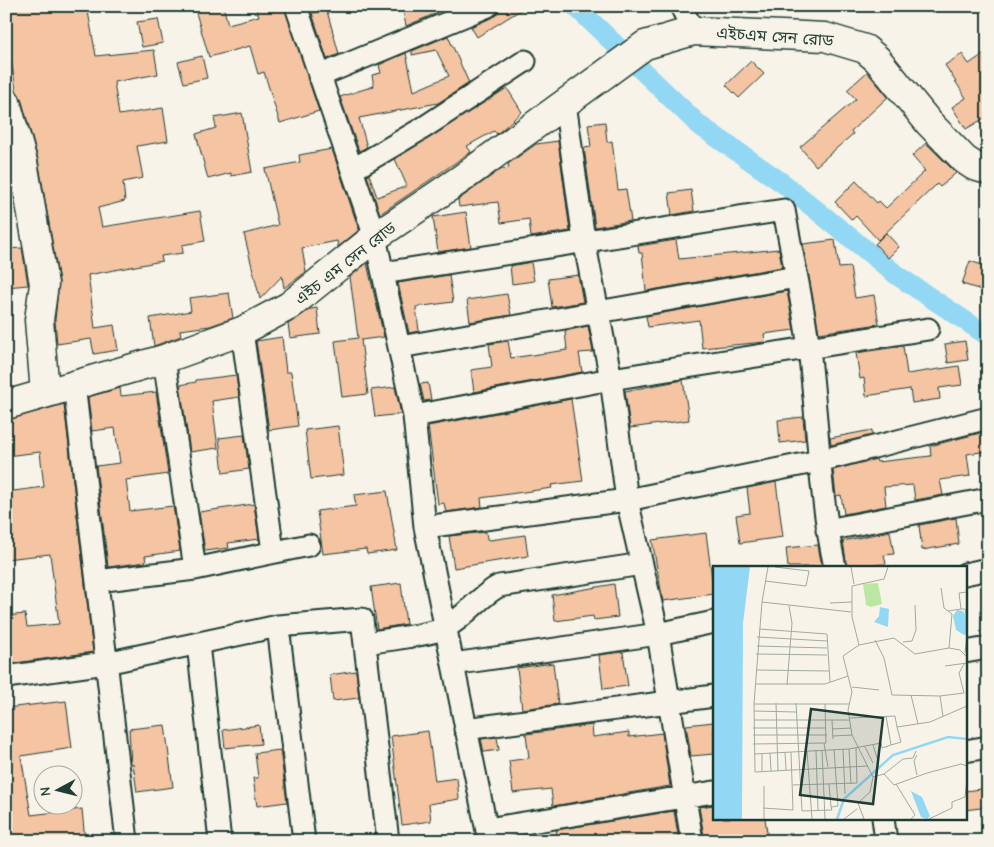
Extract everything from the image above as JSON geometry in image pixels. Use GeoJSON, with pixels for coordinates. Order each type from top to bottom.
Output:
{"type":"FeatureCollection","features":[{"type":"Feature","properties":{"kind":"main road","name":"এইচএম সেন রোড"},"geometry":{"type":"LineString","coordinates":[[645,45],[693,31],[825,37],[865,49],[877,59],[929,123],[983,166]]}},
{"type":"Feature","properties":{"kind":"main road","name":"এইচ এম সেন রোড"},"geometry":{"type":"LineString","coordinates":[[6,404],[164,359],[242,331],[289,306],[375,237],[461,179],[645,45]]}},
{"type":"Feature","properties":{"kind":"main road"},"geometry":{"type":"LineString","coordinates":[[6,102],[22,162],[44,284],[39,320],[45,393]]}},
{"type":"Feature","properties":{"kind":"street"},"geometry":{"type":"LineString","coordinates":[[296,6],[375,237],[414,416],[425,526],[444,629],[488,835],[713,792]]}},
{"type":"Feature","properties":{"kind":"street"},"geometry":{"type":"LineString","coordinates":[[319,76],[488,6]]}},
{"type":"Feature","properties":{"kind":"street"},"geometry":{"type":"LineString","coordinates":[[680,6],[693,31]]}},
{"type":"Feature","properties":{"kind":"street"},"geometry":{"type":"LineString","coordinates":[[352,170],[423,128],[525,61]]}},
{"type":"Feature","properties":{"kind":"street"},"geometry":{"type":"LineString","coordinates":[[565,103],[584,240],[611,379],[627,500],[658,634],[683,797],[692,841]]}},
{"type":"Feature","properties":{"kind":"street"},"geometry":{"type":"LineString","coordinates":[[383,273],[784,210],[809,348],[818,461],[827,530],[835,566]]}},
{"type":"Feature","properties":{"kind":"street"},"geometry":{"type":"LineString","coordinates":[[400,347],[796,277]]}},
{"type":"Feature","properties":{"kind":"street"},"geometry":{"type":"LineString","coordinates":[[414,416],[611,379],[928,329]]}},
{"type":"Feature","properties":{"kind":"street"},"geometry":{"type":"LineString","coordinates":[[242,331],[273,551]]}},
{"type":"Feature","properties":{"kind":"street"},"geometry":{"type":"LineString","coordinates":[[164,359],[195,569]]}},
{"type":"Feature","properties":{"kind":"street"},"geometry":{"type":"LineString","coordinates":[[74,384],[127,841]]}},
{"type":"Feature","properties":{"kind":"street"},"geometry":{"type":"LineString","coordinates":[[425,526],[627,500],[818,461],[988,418]]}},
{"type":"Feature","properties":{"kind":"street"},"geometry":{"type":"LineString","coordinates":[[827,530],[988,499]]}},
{"type":"Feature","properties":{"kind":"street"},"geometry":{"type":"LineString","coordinates":[[97,581],[195,569],[273,551],[309,545]]}},
{"type":"Feature","properties":{"kind":"street"},"geometry":{"type":"LineString","coordinates":[[365,643],[444,629],[466,614],[484,595],[500,586],[642,564]]}},
{"type":"Feature","properties":{"kind":"street"},"geometry":{"type":"LineString","coordinates":[[966,574],[988,570]]}},
{"type":"Feature","properties":{"kind":"street"},"geometry":{"type":"LineString","coordinates":[[6,678],[106,663],[278,626],[362,618],[388,841]]}},
{"type":"Feature","properties":{"kind":"street"},"geometry":{"type":"LineString","coordinates":[[453,664],[658,634],[713,622]]}},
{"type":"Feature","properties":{"kind":"street"},"geometry":{"type":"LineString","coordinates":[[278,626],[304,841]]}},
{"type":"Feature","properties":{"kind":"street"},"geometry":{"type":"LineString","coordinates":[[198,644],[220,841]]}},
{"type":"Feature","properties":{"kind":"street"},"geometry":{"type":"LineString","coordinates":[[966,652],[988,648]]}},
{"type":"Feature","properties":{"kind":"street"},"geometry":{"type":"LineString","coordinates":[[466,729],[713,696]]}},
{"type":"Feature","properties":{"kind":"street"},"geometry":{"type":"LineString","coordinates":[[966,751],[988,747]]}},
{"type":"Feature","properties":{"kind":"street"},"geometry":{"type":"LineString","coordinates":[[884,820],[886,841]]}},
{"type":"Feature","properties":{"kind":"building"},"geometry":{"type":"Polygon","coordinates":[[[6,6],[87,6],[96,56],[154,50],[158,74],[114,82],[119,115],[163,108],[168,141],[137,146],[143,178],[123,182],[125,201],[98,208],[102,227],[200,211],[205,241],[182,245],[183,253],[161,256],[162,261],[88,275],[95,328],[114,325],[118,350],[94,354],[91,339],[57,344],[55,320],[59,281],[38,159],[21,98],[16,90],[8,41],[6,42],[6,6]]]}},
{"type":"Feature","properties":{"kind":"building"},"geometry":{"type":"Polygon","coordinates":[[[194,6],[223,6],[228,24],[259,16],[255,6],[284,6],[319,111],[280,123],[264,72],[258,74],[250,46],[209,57],[194,6]]]}},
{"type":"Feature","properties":{"kind":"building"},"geometry":{"type":"Polygon","coordinates":[[[402,6],[434,6],[437,13],[406,26],[402,6]]]}},
{"type":"Feature","properties":{"kind":"building"},"geometry":{"type":"Polygon","coordinates":[[[500,6],[527,6],[477,37],[471,27],[493,17],[498,13],[500,6]]]}},
{"type":"Feature","properties":{"kind":"building"},"geometry":{"type":"Polygon","coordinates":[[[327,11],[339,54],[327,59],[312,13],[327,11]]]}},
{"type":"Feature","properties":{"kind":"building"},"geometry":{"type":"Polygon","coordinates":[[[158,19],[163,43],[142,47],[137,22],[158,19]]]}},
{"type":"Feature","properties":{"kind":"building"},"geometry":{"type":"Polygon","coordinates":[[[448,36],[469,83],[438,103],[359,118],[367,147],[359,151],[340,97],[374,86],[372,75],[381,73],[379,65],[406,53],[414,91],[449,76],[436,50],[412,55],[412,51],[448,36]]]}},
{"type":"Feature","properties":{"kind":"building"},"geometry":{"type":"Polygon","coordinates":[[[988,51],[988,116],[966,129],[952,107],[966,98],[945,65],[962,54],[969,64],[988,51]]]}},
{"type":"Feature","properties":{"kind":"building"},"geometry":{"type":"Polygon","coordinates":[[[202,56],[207,78],[184,83],[178,62],[202,56]]]}},
{"type":"Feature","properties":{"kind":"building"},"geometry":{"type":"Polygon","coordinates":[[[751,61],[764,74],[739,98],[726,85],[751,61]]]}},
{"type":"Feature","properties":{"kind":"building"},"geometry":{"type":"Polygon","coordinates":[[[867,72],[888,97],[851,131],[853,134],[816,166],[800,147],[856,99],[847,90],[867,72]]]}},
{"type":"Feature","properties":{"kind":"building"},"geometry":{"type":"Polygon","coordinates":[[[507,88],[522,112],[497,134],[494,131],[467,146],[471,152],[380,214],[367,176],[369,174],[377,197],[407,186],[395,159],[507,88]]]}},
{"type":"Feature","properties":{"kind":"building"},"geometry":{"type":"Polygon","coordinates":[[[242,113],[252,172],[231,176],[231,173],[208,179],[196,134],[216,128],[214,118],[242,113]]]}},
{"type":"Feature","properties":{"kind":"building"},"geometry":{"type":"Polygon","coordinates":[[[605,122],[607,142],[612,141],[618,190],[626,189],[631,221],[595,227],[584,148],[591,147],[588,124],[605,122]]]}},
{"type":"Feature","properties":{"kind":"building"},"geometry":{"type":"Polygon","coordinates":[[[558,141],[570,231],[531,237],[529,219],[501,223],[498,202],[459,207],[458,200],[501,169],[509,168],[508,164],[536,144],[558,141]]]}},
{"type":"Feature","properties":{"kind":"building"},"geometry":{"type":"Polygon","coordinates":[[[926,143],[956,173],[940,187],[937,184],[878,240],[856,216],[852,220],[835,202],[856,181],[877,203],[879,201],[886,208],[925,171],[912,156],[926,143]]]}},
{"type":"Feature","properties":{"kind":"building"},"geometry":{"type":"Polygon","coordinates":[[[332,149],[359,230],[338,247],[337,241],[302,248],[306,272],[284,288],[282,276],[260,299],[244,234],[278,225],[265,169],[300,162],[299,155],[332,149]]]}},
{"type":"Feature","properties":{"kind":"building"},"geometry":{"type":"Polygon","coordinates":[[[691,190],[694,211],[672,215],[669,193],[691,190]]]}},
{"type":"Feature","properties":{"kind":"building"},"geometry":{"type":"Polygon","coordinates":[[[466,212],[471,247],[438,252],[433,217],[466,212]]]}},
{"type":"Feature","properties":{"kind":"building"},"geometry":{"type":"Polygon","coordinates":[[[886,233],[899,247],[888,258],[875,244],[886,233]]]}},
{"type":"Feature","properties":{"kind":"building"},"geometry":{"type":"Polygon","coordinates":[[[676,240],[679,259],[779,249],[782,267],[646,291],[642,253],[639,253],[638,246],[676,240]]]}},
{"type":"Feature","properties":{"kind":"building"},"geometry":{"type":"Polygon","coordinates":[[[835,240],[839,268],[850,267],[855,298],[874,295],[879,324],[819,333],[803,244],[835,240]]]}},
{"type":"Feature","properties":{"kind":"building"},"geometry":{"type":"Polygon","coordinates":[[[22,248],[28,285],[6,287],[6,249],[22,248]]]}},
{"type":"Feature","properties":{"kind":"building"},"geometry":{"type":"Polygon","coordinates":[[[970,261],[988,267],[988,292],[962,284],[970,261]]]}},
{"type":"Feature","properties":{"kind":"building"},"geometry":{"type":"Polygon","coordinates":[[[531,262],[534,281],[512,284],[510,266],[531,262]]]}},
{"type":"Feature","properties":{"kind":"building"},"geometry":{"type":"Polygon","coordinates":[[[367,263],[384,337],[361,340],[368,394],[342,397],[335,341],[358,338],[350,277],[367,263]]]}},
{"type":"Feature","properties":{"kind":"building"},"geometry":{"type":"Polygon","coordinates":[[[449,275],[453,302],[416,307],[419,331],[409,333],[398,283],[449,275]]]}},
{"type":"Feature","properties":{"kind":"building"},"geometry":{"type":"Polygon","coordinates":[[[578,275],[583,302],[552,307],[548,279],[578,275]]]}},
{"type":"Feature","properties":{"kind":"building"},"geometry":{"type":"Polygon","coordinates":[[[787,291],[794,330],[764,334],[765,342],[702,348],[699,320],[648,327],[646,316],[787,291]]]}},
{"type":"Feature","properties":{"kind":"building"},"geometry":{"type":"Polygon","coordinates":[[[229,293],[233,318],[210,326],[180,330],[181,336],[154,346],[150,318],[191,311],[189,298],[229,293]]]}},
{"type":"Feature","properties":{"kind":"building"},"geometry":{"type":"Polygon","coordinates":[[[507,294],[511,315],[470,322],[467,300],[507,294]]]}},
{"type":"Feature","properties":{"kind":"building"},"geometry":{"type":"Polygon","coordinates":[[[317,308],[320,334],[290,338],[288,324],[311,309],[317,308]]]}},
{"type":"Feature","properties":{"kind":"building"},"geometry":{"type":"Polygon","coordinates":[[[588,326],[593,352],[579,353],[582,372],[474,392],[471,370],[492,367],[489,344],[508,341],[511,358],[567,350],[565,331],[588,326]]]}},
{"type":"Feature","properties":{"kind":"building"},"geometry":{"type":"Polygon","coordinates":[[[282,337],[286,372],[291,372],[298,426],[269,430],[256,341],[282,337]]]}},
{"type":"Feature","properties":{"kind":"building"},"geometry":{"type":"Polygon","coordinates":[[[965,341],[968,360],[948,363],[945,344],[965,341]]]}},
{"type":"Feature","properties":{"kind":"building"},"geometry":{"type":"Polygon","coordinates":[[[903,346],[907,374],[959,366],[962,385],[939,388],[940,399],[912,403],[910,389],[866,396],[864,378],[860,379],[856,353],[903,346]]]}},
{"type":"Feature","properties":{"kind":"building"},"geometry":{"type":"Polygon","coordinates":[[[236,375],[239,397],[212,401],[218,448],[190,452],[180,385],[196,382],[196,380],[236,375]]]}},
{"type":"Feature","properties":{"kind":"building"},"geometry":{"type":"Polygon","coordinates":[[[683,380],[689,420],[630,428],[625,391],[683,380]]]}},
{"type":"Feature","properties":{"kind":"building"},"geometry":{"type":"Polygon","coordinates":[[[428,383],[431,400],[424,401],[420,384],[428,383]]]}},
{"type":"Feature","properties":{"kind":"building"},"geometry":{"type":"Polygon","coordinates":[[[395,387],[401,414],[375,417],[371,390],[395,387]]]}},
{"type":"Feature","properties":{"kind":"building"},"geometry":{"type":"Polygon","coordinates":[[[120,388],[121,396],[156,392],[168,474],[126,480],[130,511],[173,506],[180,551],[145,556],[146,562],[108,567],[96,466],[120,463],[115,428],[92,431],[88,397],[120,388]]]}},
{"type":"Feature","properties":{"kind":"building"},"geometry":{"type":"Polygon","coordinates":[[[571,399],[583,481],[551,485],[552,488],[481,498],[482,507],[446,512],[444,503],[438,504],[428,426],[571,399]]]}},
{"type":"Feature","properties":{"kind":"building"},"geometry":{"type":"Polygon","coordinates":[[[64,404],[93,652],[8,664],[6,616],[25,614],[27,627],[59,624],[50,554],[6,559],[6,492],[44,487],[40,452],[6,456],[6,420],[64,404]]]}},
{"type":"Feature","properties":{"kind":"building"},"geometry":{"type":"Polygon","coordinates":[[[803,417],[805,440],[780,443],[778,420],[803,417]]]}},
{"type":"Feature","properties":{"kind":"building"},"geometry":{"type":"Polygon","coordinates":[[[338,426],[344,475],[311,479],[305,430],[338,426]]]}},
{"type":"Feature","properties":{"kind":"building"},"geometry":{"type":"Polygon","coordinates":[[[872,430],[872,435],[831,445],[830,438],[872,430]]]}},
{"type":"Feature","properties":{"kind":"building"},"geometry":{"type":"Polygon","coordinates":[[[988,431],[988,451],[967,454],[970,476],[940,480],[943,495],[915,500],[913,485],[884,487],[886,506],[844,514],[841,495],[836,496],[833,470],[876,459],[877,462],[931,456],[930,446],[988,431]]]}},
{"type":"Feature","properties":{"kind":"building"},"geometry":{"type":"Polygon","coordinates":[[[244,435],[249,469],[223,473],[219,438],[244,435]]]}},
{"type":"Feature","properties":{"kind":"building"},"geometry":{"type":"Polygon","coordinates":[[[776,482],[783,537],[740,543],[736,515],[750,513],[747,488],[776,482]]]}},
{"type":"Feature","properties":{"kind":"building"},"geometry":{"type":"Polygon","coordinates":[[[387,491],[397,550],[367,554],[366,549],[323,554],[317,511],[356,506],[354,495],[387,491]]]}},
{"type":"Feature","properties":{"kind":"building"},"geometry":{"type":"Polygon","coordinates":[[[254,504],[259,539],[228,543],[229,548],[205,551],[199,512],[254,504]]]}},
{"type":"Feature","properties":{"kind":"building"},"geometry":{"type":"Polygon","coordinates":[[[956,518],[959,544],[922,550],[919,525],[956,518]]]}},
{"type":"Feature","properties":{"kind":"building"},"geometry":{"type":"Polygon","coordinates":[[[890,531],[894,554],[884,555],[886,564],[847,566],[843,541],[890,531]]]}},
{"type":"Feature","properties":{"kind":"building"},"geometry":{"type":"Polygon","coordinates":[[[486,532],[487,539],[490,540],[525,535],[528,556],[454,568],[449,536],[486,532]]]}},
{"type":"Feature","properties":{"kind":"building"},"geometry":{"type":"Polygon","coordinates":[[[706,533],[713,594],[663,601],[652,540],[706,533]]]}},
{"type":"Feature","properties":{"kind":"building"},"geometry":{"type":"Polygon","coordinates":[[[818,545],[822,566],[788,566],[786,548],[818,545]]]}},
{"type":"Feature","properties":{"kind":"building"},"geometry":{"type":"Polygon","coordinates":[[[401,583],[406,624],[377,629],[371,587],[401,583]]]}},
{"type":"Feature","properties":{"kind":"building"},"geometry":{"type":"Polygon","coordinates":[[[614,584],[618,617],[594,620],[593,616],[555,621],[552,595],[614,584]]]}},
{"type":"Feature","properties":{"kind":"building"},"geometry":{"type":"Polygon","coordinates":[[[623,652],[628,686],[603,689],[599,655],[623,652]]]}},
{"type":"Feature","properties":{"kind":"building"},"geometry":{"type":"Polygon","coordinates":[[[553,663],[558,704],[522,709],[517,668],[553,663]]]}},
{"type":"Feature","properties":{"kind":"building"},"geometry":{"type":"Polygon","coordinates":[[[356,671],[359,698],[333,701],[330,675],[356,671]]]}},
{"type":"Feature","properties":{"kind":"building"},"geometry":{"type":"Polygon","coordinates":[[[66,701],[72,748],[21,756],[31,815],[82,814],[82,809],[85,841],[12,841],[6,796],[6,708],[66,701]]]}},
{"type":"Feature","properties":{"kind":"building"},"geometry":{"type":"Polygon","coordinates":[[[713,722],[713,754],[691,756],[686,725],[713,722]]]}},
{"type":"Feature","properties":{"kind":"building"},"geometry":{"type":"Polygon","coordinates":[[[165,725],[173,787],[137,792],[133,764],[131,764],[129,729],[165,725]]]}},
{"type":"Feature","properties":{"kind":"building"},"geometry":{"type":"Polygon","coordinates":[[[259,725],[261,744],[225,748],[223,730],[259,725]]]}},
{"type":"Feature","properties":{"kind":"building"},"geometry":{"type":"Polygon","coordinates":[[[592,725],[593,737],[629,732],[629,737],[662,733],[670,786],[553,806],[551,789],[513,793],[509,761],[529,758],[526,734],[592,725]]]}},
{"type":"Feature","properties":{"kind":"building"},"geometry":{"type":"Polygon","coordinates":[[[428,731],[435,781],[457,778],[459,799],[429,804],[431,821],[402,825],[391,736],[428,731]]]}},
{"type":"Feature","properties":{"kind":"building"},"geometry":{"type":"Polygon","coordinates":[[[497,737],[499,750],[484,752],[481,739],[497,737]]]}},
{"type":"Feature","properties":{"kind":"building"},"geometry":{"type":"Polygon","coordinates":[[[280,750],[287,802],[257,806],[253,778],[258,778],[255,753],[280,750]]]}},
{"type":"Feature","properties":{"kind":"building"},"geometry":{"type":"Polygon","coordinates":[[[988,788],[988,807],[966,810],[966,791],[988,788]]]}},
{"type":"Feature","properties":{"kind":"building"},"geometry":{"type":"Polygon","coordinates":[[[713,805],[713,820],[765,820],[768,841],[723,841],[722,833],[704,836],[699,807],[713,805]]]}},
{"type":"Feature","properties":{"kind":"building"},"geometry":{"type":"Polygon","coordinates":[[[674,811],[679,841],[608,841],[608,838],[558,841],[556,830],[674,811]]]}},
{"type":"Feature","properties":{"kind":"waterway"},"geometry":{"type":"LineString","coordinates":[[575,6],[699,125],[784,184],[898,276],[988,336]]}}]}
